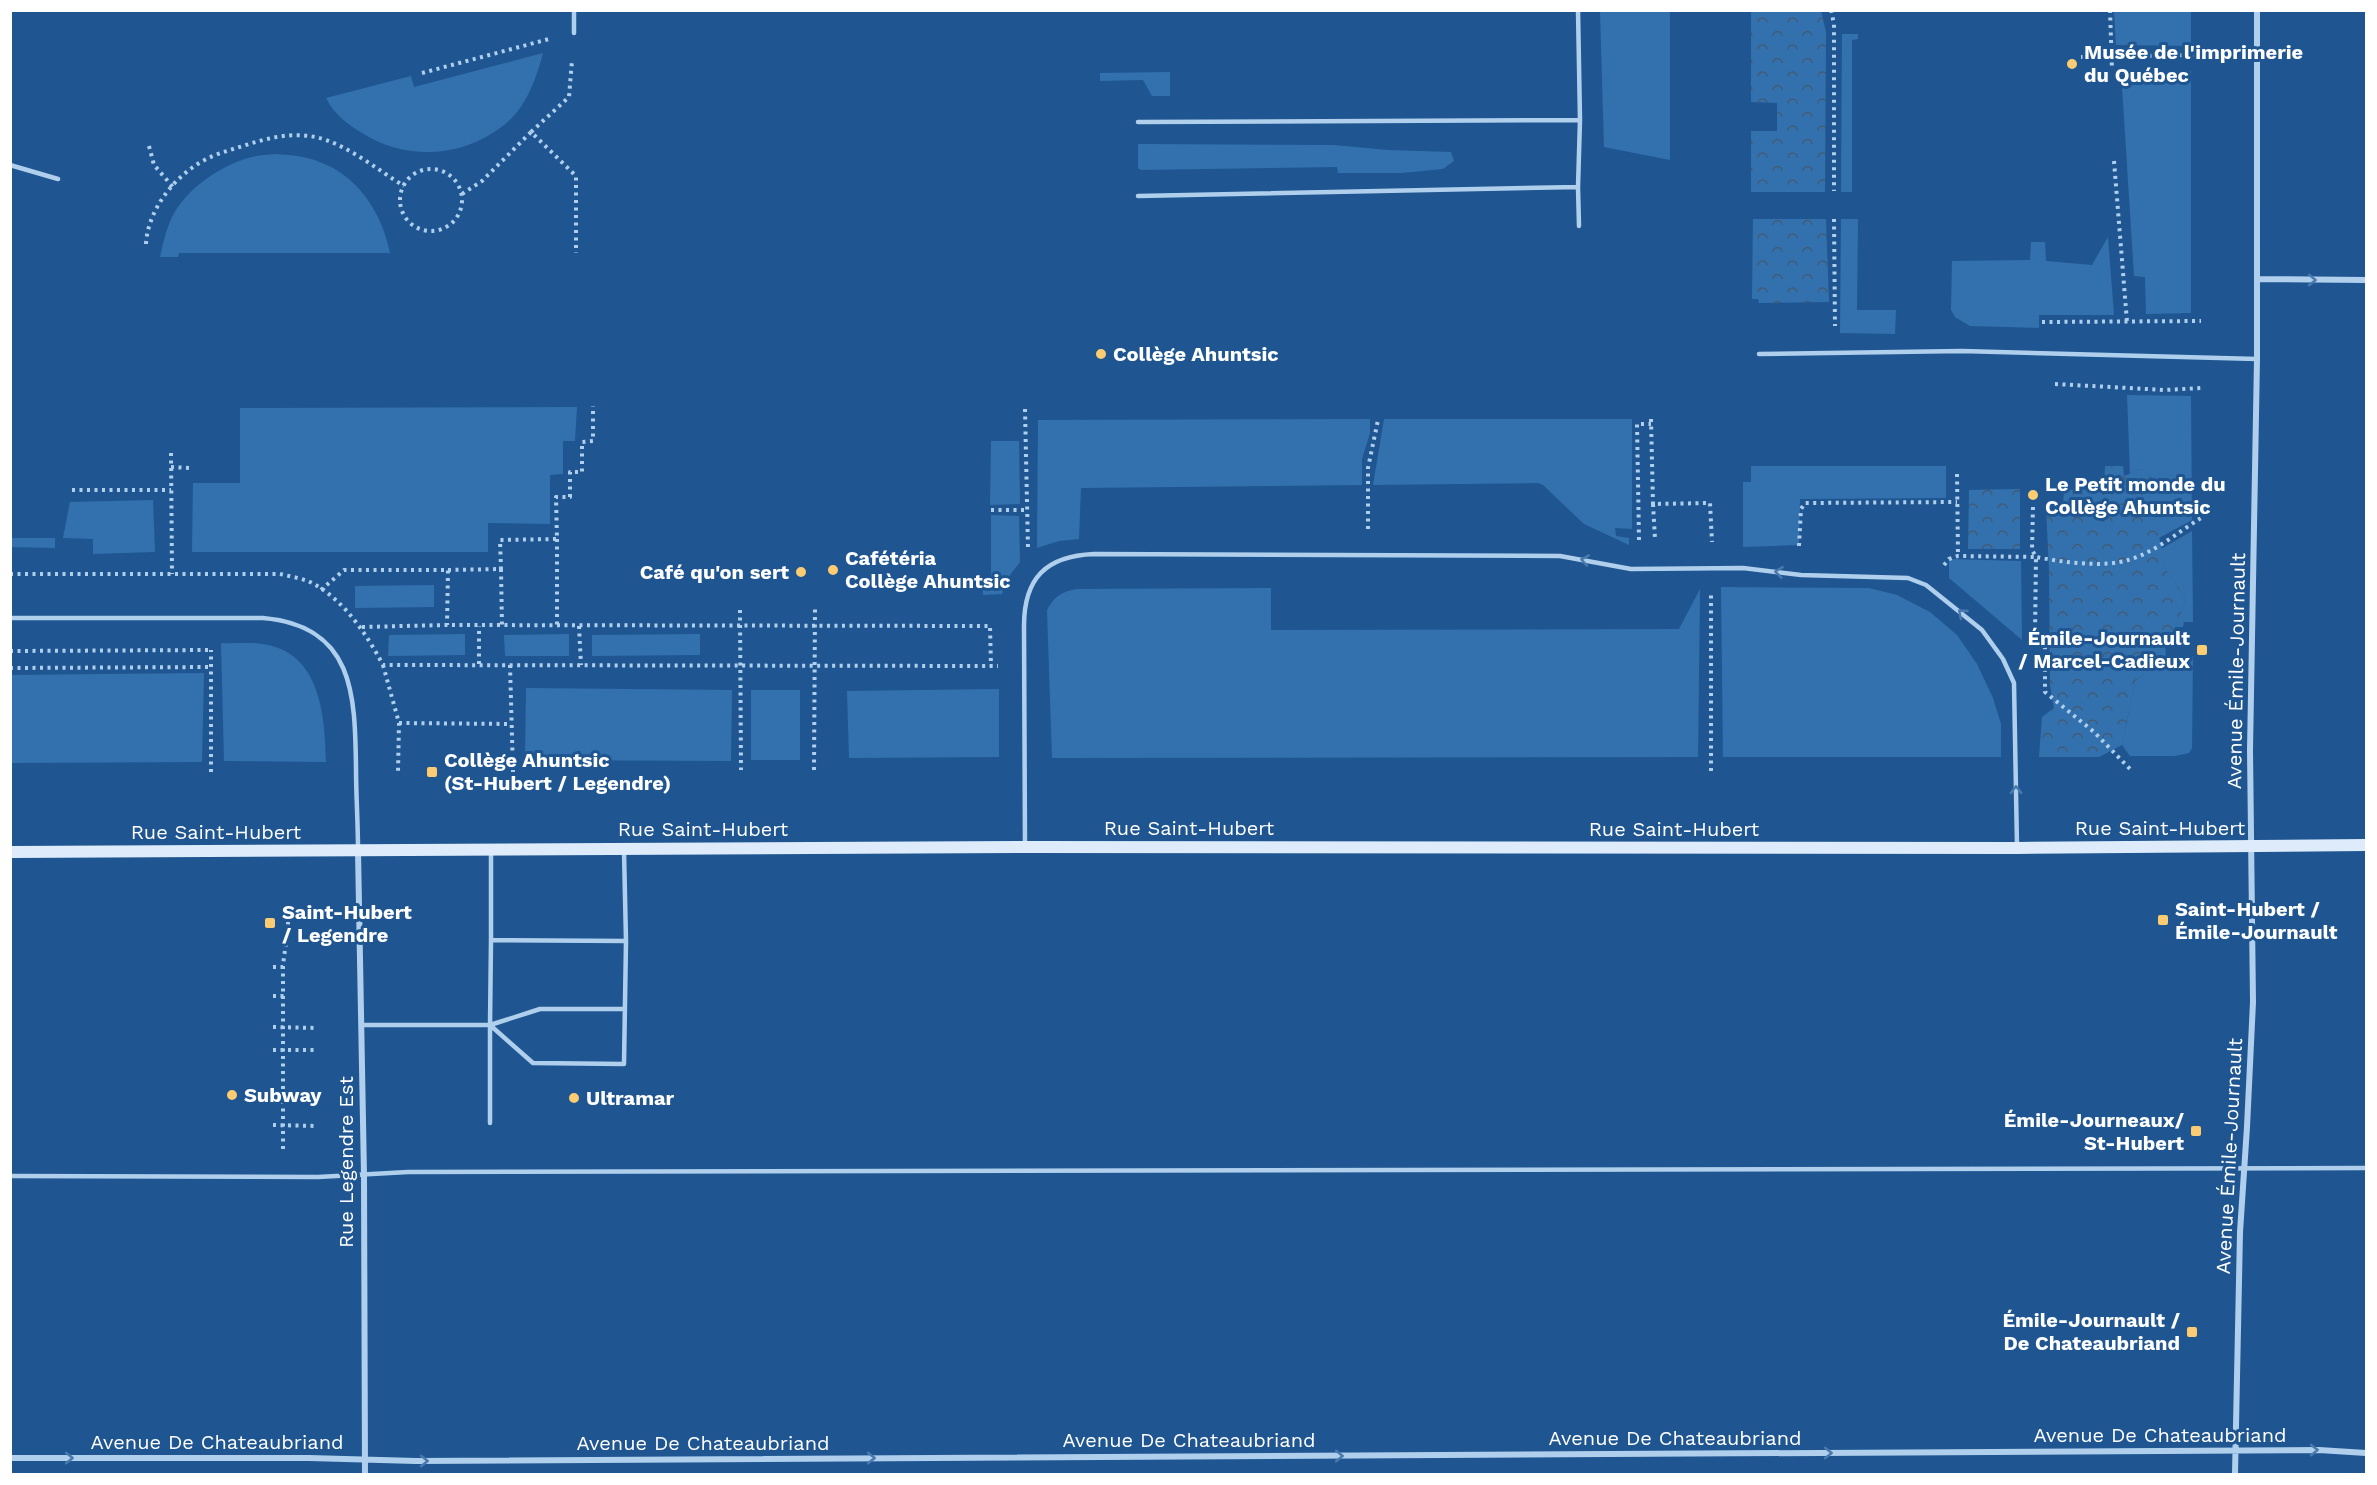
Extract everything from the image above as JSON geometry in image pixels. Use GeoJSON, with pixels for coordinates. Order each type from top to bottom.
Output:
{"type":"FeatureCollection","features":[{"type":"Feature","properties":{"kind":"main road","name":"Rue Saint-Hubert"},"geometry":{"type":"LineString","coordinates":[[10,852],[624,848],[2017,848],[2367,845]]}},
{"type":"Feature","properties":{"kind":"street","name":"Avenue Émile-Journault"},"geometry":{"type":"LineString","coordinates":[[2235,1474],[2240,1232],[2253,1002],[2250,750],[2257,358],[2257,10]]}},
{"type":"Feature","properties":{"kind":"street"},"geometry":{"type":"LineString","coordinates":[[2257,279],[2367,280]]}},
{"type":"Feature","properties":{"kind":"street","name":"Rue Legendre Est"},"geometry":{"type":"LineString","coordinates":[[358,850],[364,1175],[365,1474]]}},
{"type":"Feature","properties":{"kind":"street","name":"Avenue De Chateaubriand"},"geometry":{"type":"LineString","coordinates":[[10,1458],[440,1461],[2235,1450],[2342,1450],[2367,1453]]}},
{"type":"Feature","properties":{"kind":"lane"},"geometry":{"type":"LineString","coordinates":[[574,10],[574,33]]}},
{"type":"Feature","properties":{"kind":"lane"},"geometry":{"type":"LineString","coordinates":[[1578,10],[1579,226]]}},
{"type":"Feature","properties":{"kind":"lane"},"geometry":{"type":"LineString","coordinates":[[1138,122],[1580,120]]}},
{"type":"Feature","properties":{"kind":"lane"},"geometry":{"type":"LineString","coordinates":[[10,165],[58,179]]}},
{"type":"Feature","properties":{"kind":"lane"},"geometry":{"type":"LineString","coordinates":[[1138,196],[1578,187]]}},
{"type":"Feature","properties":{"kind":"lane"},"geometry":{"type":"LineString","coordinates":[[1759,354],[1962,351],[2257,358]]}},
{"type":"Feature","properties":{"kind":"lane"},"geometry":{"type":"LineString","coordinates":[[1025,847],[1024,607],[1030,585],[1050,566],[1072,556],[1094,554],[1560,556],[1631,569],[1743,568],[1801,575],[1908,578],[1926,585],[1946,599],[1982,630],[1994,644],[2008,669],[2015,694],[2017,848]]}},
{"type":"Feature","properties":{"kind":"lane"},"geometry":{"type":"LineString","coordinates":[[10,618],[262,618],[278,619],[308,630],[332,650],[344,669],[352,691],[358,850]]}},
{"type":"Feature","properties":{"kind":"lane"},"geometry":{"type":"LineString","coordinates":[[490,1025],[532,1063],[624,1064],[626,941],[624,848]]}},
{"type":"Feature","properties":{"kind":"lane"},"geometry":{"type":"LineString","coordinates":[[490,849],[490,1123]]}},
{"type":"Feature","properties":{"kind":"lane"},"geometry":{"type":"LineString","coordinates":[[491,940],[626,941]]}},
{"type":"Feature","properties":{"kind":"lane"},"geometry":{"type":"LineString","coordinates":[[362,1025],[490,1025],[540,1009],[624,1009]]}},
{"type":"Feature","properties":{"kind":"lane"},"geometry":{"type":"LineString","coordinates":[[10,1176],[318,1177],[408,1172],[2367,1168]]}},
{"type":"Feature","properties":{"kind":"path"},"geometry":{"type":"LineString","coordinates":[[1831,10],[1834,24],[1834,191]]}},
{"type":"Feature","properties":{"kind":"path"},"geometry":{"type":"LineString","coordinates":[[2110,10],[2112,70]]}},
{"type":"Feature","properties":{"kind":"path"},"geometry":{"type":"LineString","coordinates":[[422,73],[545,40]]}},
{"type":"Feature","properties":{"kind":"path"},"geometry":{"type":"LineString","coordinates":[[462,194],[482,181],[569,97],[572,51]]}},
{"type":"Feature","properties":{"kind":"path"},"geometry":{"type":"LineString","coordinates":[[2081,57],[2200,55]]}},
{"type":"Feature","properties":{"kind":"path"},"geometry":{"type":"LineString","coordinates":[[531,132],[576,176],[576,253]]}},
{"type":"Feature","properties":{"kind":"path"},"geometry":{"type":"LineString","coordinates":[[146,244],[151,216],[173,187],[190,170],[211,157],[263,139],[290,134],[315,136],[332,142],[404,186]]}},
{"type":"Feature","properties":{"kind":"path"},"geometry":{"type":"LineString","coordinates":[[149,146],[154,165],[173,187]]}},
{"type":"Feature","properties":{"kind":"path"},"geometry":{"type":"LineString","coordinates":[[2114,161],[2127,322]]}},
{"type":"Feature","properties":{"kind":"path"},"geometry":{"type":"LineString","coordinates":[[429,169],[452,177],[462,194],[462,206],[458,218],[448,227],[430,232],[412,225],[404,216],[400,198],[404,186],[412,176],[429,169]]}},
{"type":"Feature","properties":{"kind":"path"},"geometry":{"type":"LineString","coordinates":[[1834,219],[1835,332]]}},
{"type":"Feature","properties":{"kind":"path"},"geometry":{"type":"LineString","coordinates":[[2042,322],[2201,321]]}},
{"type":"Feature","properties":{"kind":"path"},"geometry":{"type":"LineString","coordinates":[[2044,384],[2165,390],[2201,388]]}},
{"type":"Feature","properties":{"kind":"path"},"geometry":{"type":"LineString","coordinates":[[557,625],[556,497],[570,497],[570,472],[582,472],[582,442],[593,441],[593,406]]}},
{"type":"Feature","properties":{"kind":"path"},"geometry":{"type":"LineString","coordinates":[[1026,409],[1028,554]]}},
{"type":"Feature","properties":{"kind":"path"},"geometry":{"type":"LineString","coordinates":[[1651,419],[1655,540]]}},
{"type":"Feature","properties":{"kind":"path"},"geometry":{"type":"LineString","coordinates":[[1368,556],[1367,476],[1378,420]]}},
{"type":"Feature","properties":{"kind":"path"},"geometry":{"type":"LineString","coordinates":[[1652,424],[1637,424],[1637,540],[1666,539]]}},
{"type":"Feature","properties":{"kind":"path"},"geometry":{"type":"LineString","coordinates":[[171,453],[172,574]]}},
{"type":"Feature","properties":{"kind":"path"},"geometry":{"type":"LineString","coordinates":[[171,467],[189,468]]}},
{"type":"Feature","properties":{"kind":"path"},"geometry":{"type":"LineString","coordinates":[[1957,474],[1958,556]]}},
{"type":"Feature","properties":{"kind":"path"},"geometry":{"type":"LineString","coordinates":[[72,490],[171,490]]}},
{"type":"Feature","properties":{"kind":"path"},"geometry":{"type":"LineString","coordinates":[[1801,575],[1799,545],[1801,509],[1805,503],[1958,502]]}},
{"type":"Feature","properties":{"kind":"path"},"geometry":{"type":"LineString","coordinates":[[1653,504],[1710,503],[1712,528]]}},
{"type":"Feature","properties":{"kind":"path"},"geometry":{"type":"LineString","coordinates":[[2033,507],[2032,550],[2036,556],[2035,633],[2045,648],[2045,692],[2094,732],[2131,770]]}},
{"type":"Feature","properties":{"kind":"path"},"geometry":{"type":"LineString","coordinates":[[991,510],[1027,510]]}},
{"type":"Feature","properties":{"kind":"path"},"geometry":{"type":"LineString","coordinates":[[1949,559],[1958,556],[2036,556],[2054,560],[2107,563],[2128,560],[2141,555],[2201,518]]}},
{"type":"Feature","properties":{"kind":"path"},"geometry":{"type":"LineString","coordinates":[[1701,539],[1712,538]]}},
{"type":"Feature","properties":{"kind":"path"},"geometry":{"type":"LineString","coordinates":[[502,626],[500,540],[556,539]]}},
{"type":"Feature","properties":{"kind":"path"},"geometry":{"type":"LineString","coordinates":[[321,590],[344,570],[501,569]]}},
{"type":"Feature","properties":{"kind":"path"},"geometry":{"type":"LineString","coordinates":[[447,625],[448,570]]}},
{"type":"Feature","properties":{"kind":"path"},"geometry":{"type":"LineString","coordinates":[[10,574],[280,574],[308,581],[329,595],[361,627],[383,665],[399,723],[398,772]]}},
{"type":"Feature","properties":{"kind":"path"},"geometry":{"type":"LineString","coordinates":[[1711,588],[1711,771]]}},
{"type":"Feature","properties":{"kind":"path"},"geometry":{"type":"LineString","coordinates":[[814,771],[815,609]]}},
{"type":"Feature","properties":{"kind":"path"},"geometry":{"type":"LineString","coordinates":[[740,610],[741,770]]}},
{"type":"Feature","properties":{"kind":"path"},"geometry":{"type":"LineString","coordinates":[[361,627],[447,625],[990,626],[991,666],[383,665]]}},
{"type":"Feature","properties":{"kind":"path"},"geometry":{"type":"LineString","coordinates":[[479,626],[479,665]]}},
{"type":"Feature","properties":{"kind":"path"},"geometry":{"type":"LineString","coordinates":[[579,626],[581,665]]}},
{"type":"Feature","properties":{"kind":"path"},"geometry":{"type":"LineString","coordinates":[[10,651],[212,648],[211,772]]}},
{"type":"Feature","properties":{"kind":"path"},"geometry":{"type":"LineString","coordinates":[[510,665],[513,772]]}},
{"type":"Feature","properties":{"kind":"path"},"geometry":{"type":"LineString","coordinates":[[10,668],[212,667]]}},
{"type":"Feature","properties":{"kind":"path"},"geometry":{"type":"LineString","coordinates":[[399,723],[511,724]]}},
{"type":"Feature","properties":{"kind":"path"},"geometry":{"type":"LineString","coordinates":[[283,1160],[283,967],[284,953],[288,944],[288,922]]}},
{"type":"Feature","properties":{"kind":"path"},"geometry":{"type":"LineString","coordinates":[[273,967],[283,967]]}},
{"type":"Feature","properties":{"kind":"path"},"geometry":{"type":"LineString","coordinates":[[273,996],[284,996]]}},
{"type":"Feature","properties":{"kind":"path"},"geometry":{"type":"LineString","coordinates":[[273,1027],[318,1028]]}},
{"type":"Feature","properties":{"kind":"path"},"geometry":{"type":"LineString","coordinates":[[273,1050],[318,1050]]}},
{"type":"Feature","properties":{"kind":"path"},"geometry":{"type":"LineString","coordinates":[[273,1094],[318,1095]]}},
{"type":"Feature","properties":{"kind":"path"},"geometry":{"type":"LineString","coordinates":[[273,1125],[318,1126]]}},
{"type":"Feature","properties":{"kind":"green space"},"geometry":{"type":"Polygon","coordinates":[[[1600,11],[1670,11],[1670,160],[1604,147],[1600,11]]]}},
{"type":"Feature","properties":{"kind":"green space"},"geometry":{"type":"Polygon","coordinates":[[[1751,11],[1821,11],[1826,32],[1825,192],[1751,192],[1751,131],[1777,131],[1777,103],[1751,102],[1751,11]]]}},
{"type":"Feature","properties":{"kind":"green space"},"geometry":{"type":"Polygon","coordinates":[[[2114,11],[2191,11],[2191,46],[2116,45],[2114,11]]]}},
{"type":"Feature","properties":{"kind":"green space"},"geometry":{"type":"Polygon","coordinates":[[[1842,34],[1858,34],[1858,39],[1852,40],[1852,192],[1841,192],[1842,34]]]}},
{"type":"Feature","properties":{"kind":"green space"},"geometry":{"type":"Polygon","coordinates":[[[543,53],[529,92],[512,118],[488,136],[453,149],[434,152],[415,151],[379,142],[346,122],[326,98],[411,76],[414,87],[543,53]]]}},
{"type":"Feature","properties":{"kind":"green space"},"geometry":{"type":"Polygon","coordinates":[[[2121,71],[2191,71],[2191,313],[2146,314],[2145,277],[2134,276],[2121,71]]]}},
{"type":"Feature","properties":{"kind":"green space"},"geometry":{"type":"Polygon","coordinates":[[[1170,72],[1170,96],[1152,96],[1143,80],[1100,81],[1100,73],[1170,72]]]}},
{"type":"Feature","properties":{"kind":"green space"},"geometry":{"type":"Polygon","coordinates":[[[1138,144],[1333,145],[1451,152],[1454,161],[1443,169],[1401,173],[1338,173],[1337,167],[1141,170],[1138,168],[1138,144]]]}},
{"type":"Feature","properties":{"kind":"green space"},"geometry":{"type":"Polygon","coordinates":[[[275,154],[312,159],[332,167],[345,176],[366,197],[374,210],[390,253],[179,253],[178,257],[160,257],[172,217],[186,197],[206,179],[241,160],[275,154]]]}},
{"type":"Feature","properties":{"kind":"green space"},"geometry":{"type":"Polygon","coordinates":[[[1753,219],[1826,219],[1829,302],[1759,303],[1758,299],[1752,299],[1753,219]]]}},
{"type":"Feature","properties":{"kind":"green space"},"geometry":{"type":"Polygon","coordinates":[[[1841,219],[1858,219],[1857,310],[1896,310],[1895,334],[1840,333],[1841,219]]]}},
{"type":"Feature","properties":{"kind":"green space"},"geometry":{"type":"Polygon","coordinates":[[[2108,237],[2114,315],[2039,315],[2039,328],[1970,326],[1955,317],[1951,310],[1952,261],[2030,260],[2031,242],[2045,242],[2046,261],[2092,265],[2108,237]]]}},
{"type":"Feature","properties":{"kind":"green space"},"geometry":{"type":"Polygon","coordinates":[[[2127,395],[2191,396],[2192,520],[2159,538],[2153,507],[2153,479],[2142,469],[2130,474],[2127,395]]]}},
{"type":"Feature","properties":{"kind":"green space"},"geometry":{"type":"Polygon","coordinates":[[[577,407],[575,441],[563,441],[563,474],[550,475],[550,524],[488,523],[488,552],[192,552],[193,483],[240,483],[240,408],[577,407]]]}},
{"type":"Feature","properties":{"kind":"green space"},"geometry":{"type":"Polygon","coordinates":[[[1370,419],[1370,433],[1362,459],[1362,485],[1081,488],[1079,539],[1059,541],[1037,548],[1038,420],[1370,419]]]}},
{"type":"Feature","properties":{"kind":"green space"},"geometry":{"type":"Polygon","coordinates":[[[1384,419],[1632,419],[1632,529],[1615,528],[1616,536],[1629,538],[1629,545],[1584,524],[1543,485],[1538,483],[1373,485],[1384,419]]]}},
{"type":"Feature","properties":{"kind":"green space"},"geometry":{"type":"Polygon","coordinates":[[[991,441],[1019,441],[1020,504],[990,505],[991,441]]]}},
{"type":"Feature","properties":{"kind":"green space"},"geometry":{"type":"Polygon","coordinates":[[[1751,466],[1946,466],[1946,498],[1800,499],[1799,545],[1743,547],[1743,482],[1751,482],[1751,466]]]}},
{"type":"Feature","properties":{"kind":"green space"},"geometry":{"type":"Polygon","coordinates":[[[2105,466],[2123,466],[2124,476],[2142,469],[2153,479],[2153,507],[2166,570],[2186,599],[2174,630],[2147,671],[2135,681],[2122,745],[2099,757],[2039,757],[2042,717],[2054,708],[2050,685],[2046,507],[2063,507],[2064,490],[2104,489],[2105,466]]]}},
{"type":"Feature","properties":{"kind":"green space"},"geometry":{"type":"Polygon","coordinates":[[[2020,489],[2020,549],[1968,549],[1969,490],[2020,489]]]}},
{"type":"Feature","properties":{"kind":"green space"},"geometry":{"type":"Polygon","coordinates":[[[153,500],[155,552],[93,554],[93,539],[63,538],[70,502],[153,500]]]}},
{"type":"Feature","properties":{"kind":"green space"},"geometry":{"type":"Polygon","coordinates":[[[991,515],[1019,516],[1020,562],[1007,579],[1002,594],[983,595],[983,584],[991,584],[991,515]]]}},
{"type":"Feature","properties":{"kind":"green space"},"geometry":{"type":"Polygon","coordinates":[[[2192,531],[2193,622],[2184,622],[2183,627],[2175,627],[2186,599],[2166,570],[2161,549],[2192,531]]]}},
{"type":"Feature","properties":{"kind":"green space"},"geometry":{"type":"Polygon","coordinates":[[[11,538],[55,538],[55,548],[11,547],[11,538]]]}},
{"type":"Feature","properties":{"kind":"green space"},"geometry":{"type":"Polygon","coordinates":[[[1949,559],[2021,561],[2022,640],[1949,578],[1949,559]]]}},
{"type":"Feature","properties":{"kind":"green space"},"geometry":{"type":"Polygon","coordinates":[[[434,585],[434,607],[355,608],[355,586],[434,585]]]}},
{"type":"Feature","properties":{"kind":"green space"},"geometry":{"type":"Polygon","coordinates":[[[1721,587],[1869,588],[1897,595],[1930,612],[1957,635],[1977,664],[1993,698],[2001,724],[2001,757],[1723,757],[1721,587]]]}},
{"type":"Feature","properties":{"kind":"green space"},"geometry":{"type":"Polygon","coordinates":[[[1271,588],[1271,630],[1679,629],[1700,589],[1698,757],[1052,758],[1047,610],[1059,595],[1077,589],[1271,588]]]}},
{"type":"Feature","properties":{"kind":"green space"},"geometry":{"type":"Polygon","coordinates":[[[465,634],[465,655],[388,656],[389,635],[465,634]]]}},
{"type":"Feature","properties":{"kind":"green space"},"geometry":{"type":"Polygon","coordinates":[[[569,634],[569,656],[505,656],[504,635],[569,634]]]}},
{"type":"Feature","properties":{"kind":"green space"},"geometry":{"type":"Polygon","coordinates":[[[700,634],[700,655],[592,656],[592,635],[700,634]]]}},
{"type":"Feature","properties":{"kind":"green space"},"geometry":{"type":"Polygon","coordinates":[[[221,643],[262,644],[281,649],[296,659],[307,672],[321,706],[326,762],[224,761],[221,643]]]}},
{"type":"Feature","properties":{"kind":"green space"},"geometry":{"type":"Polygon","coordinates":[[[2165,643],[2166,655],[2193,656],[2192,748],[2189,753],[2175,756],[2130,756],[2122,745],[2135,681],[2147,671],[2165,643]]]}},
{"type":"Feature","properties":{"kind":"green space"},"geometry":{"type":"Polygon","coordinates":[[[204,673],[202,762],[11,763],[11,675],[204,673]]]}},
{"type":"Feature","properties":{"kind":"green space"},"geometry":{"type":"Polygon","coordinates":[[[526,688],[732,690],[731,761],[525,760],[526,688]]]}},
{"type":"Feature","properties":{"kind":"green space"},"geometry":{"type":"Polygon","coordinates":[[[999,689],[999,757],[849,758],[847,691],[999,689]]]}},
{"type":"Feature","properties":{"kind":"green space"},"geometry":{"type":"Polygon","coordinates":[[[751,690],[800,690],[800,760],[751,760],[751,690]]]}},
{"type":"Feature","properties":{"kind":"place","name":"Musée de l'imprimerie du Québec"},"geometry":{"type":"Point","coordinates":[2072,64]}},
{"type":"Feature","properties":{"kind":"place","name":"Collège Ahuntsic"},"geometry":{"type":"Point","coordinates":[1101,354]}},
{"type":"Feature","properties":{"kind":"place","name":"Le Petit monde du Collège Ahuntsic"},"geometry":{"type":"Point","coordinates":[2033,495]}},
{"type":"Feature","properties":{"kind":"place","name":"Cafétéria Collège Ahuntsic"},"geometry":{"type":"Point","coordinates":[833,570]}},
{"type":"Feature","properties":{"kind":"place","name":"Café qu'on sert"},"geometry":{"type":"Point","coordinates":[801,572]}},
{"type":"Feature","properties":{"kind":"place","name":"Émile-Journault / Marcel-Cadieux"},"geometry":{"type":"Point","coordinates":[2202,650]}},
{"type":"Feature","properties":{"kind":"place","name":"Collège Ahuntsic (St-Hubert / Legendre)"},"geometry":{"type":"Point","coordinates":[432,772]}},
{"type":"Feature","properties":{"kind":"place","name":"Saint-Hubert / Émile-Journault"},"geometry":{"type":"Point","coordinates":[2163,920]}},
{"type":"Feature","properties":{"kind":"place","name":"Saint-Hubert / Legendre"},"geometry":{"type":"Point","coordinates":[270,923]}},
{"type":"Feature","properties":{"kind":"place","name":"Subway"},"geometry":{"type":"Point","coordinates":[232,1095]}},
{"type":"Feature","properties":{"kind":"place","name":"Ultramar"},"geometry":{"type":"Point","coordinates":[574,1098]}},
{"type":"Feature","properties":{"kind":"place","name":"Émile-Journeaux/ St-Hubert"},"geometry":{"type":"Point","coordinates":[2196,1131]}},
{"type":"Feature","properties":{"kind":"place","name":"Émile-Journault / De Chateaubriand"},"geometry":{"type":"Point","coordinates":[2192,1332]}}]}
